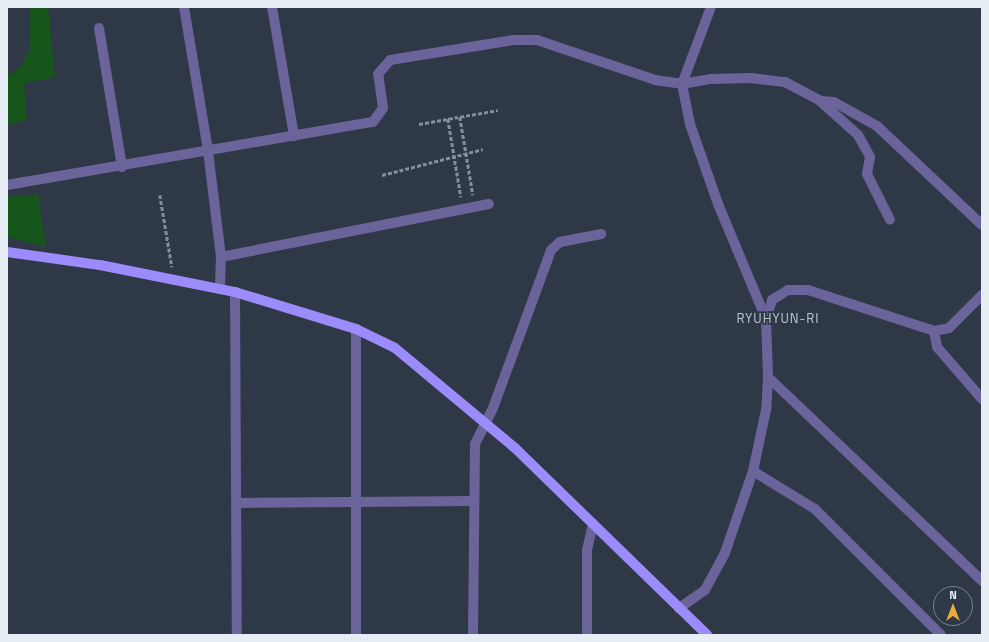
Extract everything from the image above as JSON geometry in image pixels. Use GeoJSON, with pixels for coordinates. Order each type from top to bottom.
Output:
{"type":"FeatureCollection","features":[{"type":"Feature","properties":{"kind":"main road"},"geometry":{"type":"LineString","coordinates":[[7,252],[174,280],[235,292],[356,329],[395,348],[483,424],[515,448],[707,635]]}},
{"type":"Feature","properties":{"kind":"street"},"geometry":{"type":"LineString","coordinates":[[184,7],[208,151],[221,257],[220,289]]}},
{"type":"Feature","properties":{"kind":"street"},"geometry":{"type":"LineString","coordinates":[[272,7],[294,136]]}},
{"type":"Feature","properties":{"kind":"street"},"geometry":{"type":"LineString","coordinates":[[711,7],[682,84],[690,124],[718,204],[766,319]]}},
{"type":"Feature","properties":{"kind":"street"},"geometry":{"type":"LineString","coordinates":[[99,28],[122,167]]}},
{"type":"Feature","properties":{"kind":"street"},"geometry":{"type":"LineString","coordinates":[[7,186],[373,122],[382,108],[378,74],[390,60],[513,40],[537,40],[655,80],[682,84],[744,78],[785,82],[820,101],[858,135],[870,157],[867,174],[890,220]]}},
{"type":"Feature","properties":{"kind":"street"},"geometry":{"type":"LineString","coordinates":[[820,101],[834,102],[877,126],[982,225]]}},
{"type":"Feature","properties":{"kind":"street"},"geometry":{"type":"LineString","coordinates":[[221,257],[489,204]]}},
{"type":"Feature","properties":{"kind":"street"},"geometry":{"type":"LineString","coordinates":[[473,635],[475,444],[483,424],[493,408],[551,250],[560,242],[601,234]]}},
{"type":"Feature","properties":{"kind":"street"},"geometry":{"type":"LineString","coordinates":[[678,608],[705,590],[725,553],[753,471],[766,410],[768,377],[766,319],[772,300],[788,290],[808,290],[934,331],[949,328],[982,295]]}},
{"type":"Feature","properties":{"kind":"street"},"geometry":{"type":"LineString","coordinates":[[235,292],[237,635]]}},
{"type":"Feature","properties":{"kind":"street"},"geometry":{"type":"LineString","coordinates":[[356,329],[356,635]]}},
{"type":"Feature","properties":{"kind":"street"},"geometry":{"type":"LineString","coordinates":[[934,331],[937,347],[982,399]]}},
{"type":"Feature","properties":{"kind":"street"},"geometry":{"type":"LineString","coordinates":[[768,377],[982,581]]}},
{"type":"Feature","properties":{"kind":"street"},"geometry":{"type":"LineString","coordinates":[[753,471],[815,509],[935,633]]}},
{"type":"Feature","properties":{"kind":"street"},"geometry":{"type":"LineString","coordinates":[[237,503],[474,500]]}},
{"type":"Feature","properties":{"kind":"street"},"geometry":{"type":"LineString","coordinates":[[587,635],[587,550],[593,524]]}},
{"type":"Feature","properties":{"kind":"path"},"geometry":{"type":"LineString","coordinates":[[419,124],[498,110]]}},
{"type":"Feature","properties":{"kind":"path"},"geometry":{"type":"LineString","coordinates":[[460,117],[472,188]]}},
{"type":"Feature","properties":{"kind":"path"},"geometry":{"type":"LineString","coordinates":[[448,119],[461,192]]}},
{"type":"Feature","properties":{"kind":"path"},"geometry":{"type":"LineString","coordinates":[[382,175],[484,150]]}},
{"type":"Feature","properties":{"kind":"path"},"geometry":{"type":"LineString","coordinates":[[160,195],[174,280]]}},
{"type":"Feature","properties":{"kind":"green space"},"geometry":{"type":"Polygon","coordinates":[[[30,7],[48,7],[55,77],[24,83],[27,120],[7,125],[7,77],[23,64],[29,51],[30,7]]]}},
{"type":"Feature","properties":{"kind":"green space"},"geometry":{"type":"Polygon","coordinates":[[[38,194],[46,247],[7,237],[7,197],[38,194]]]}},
{"type":"Feature","properties":{"kind":"district","name":"RYUHYUN-RI"},"geometry":{"type":"Point","coordinates":[778,318]}}]}
